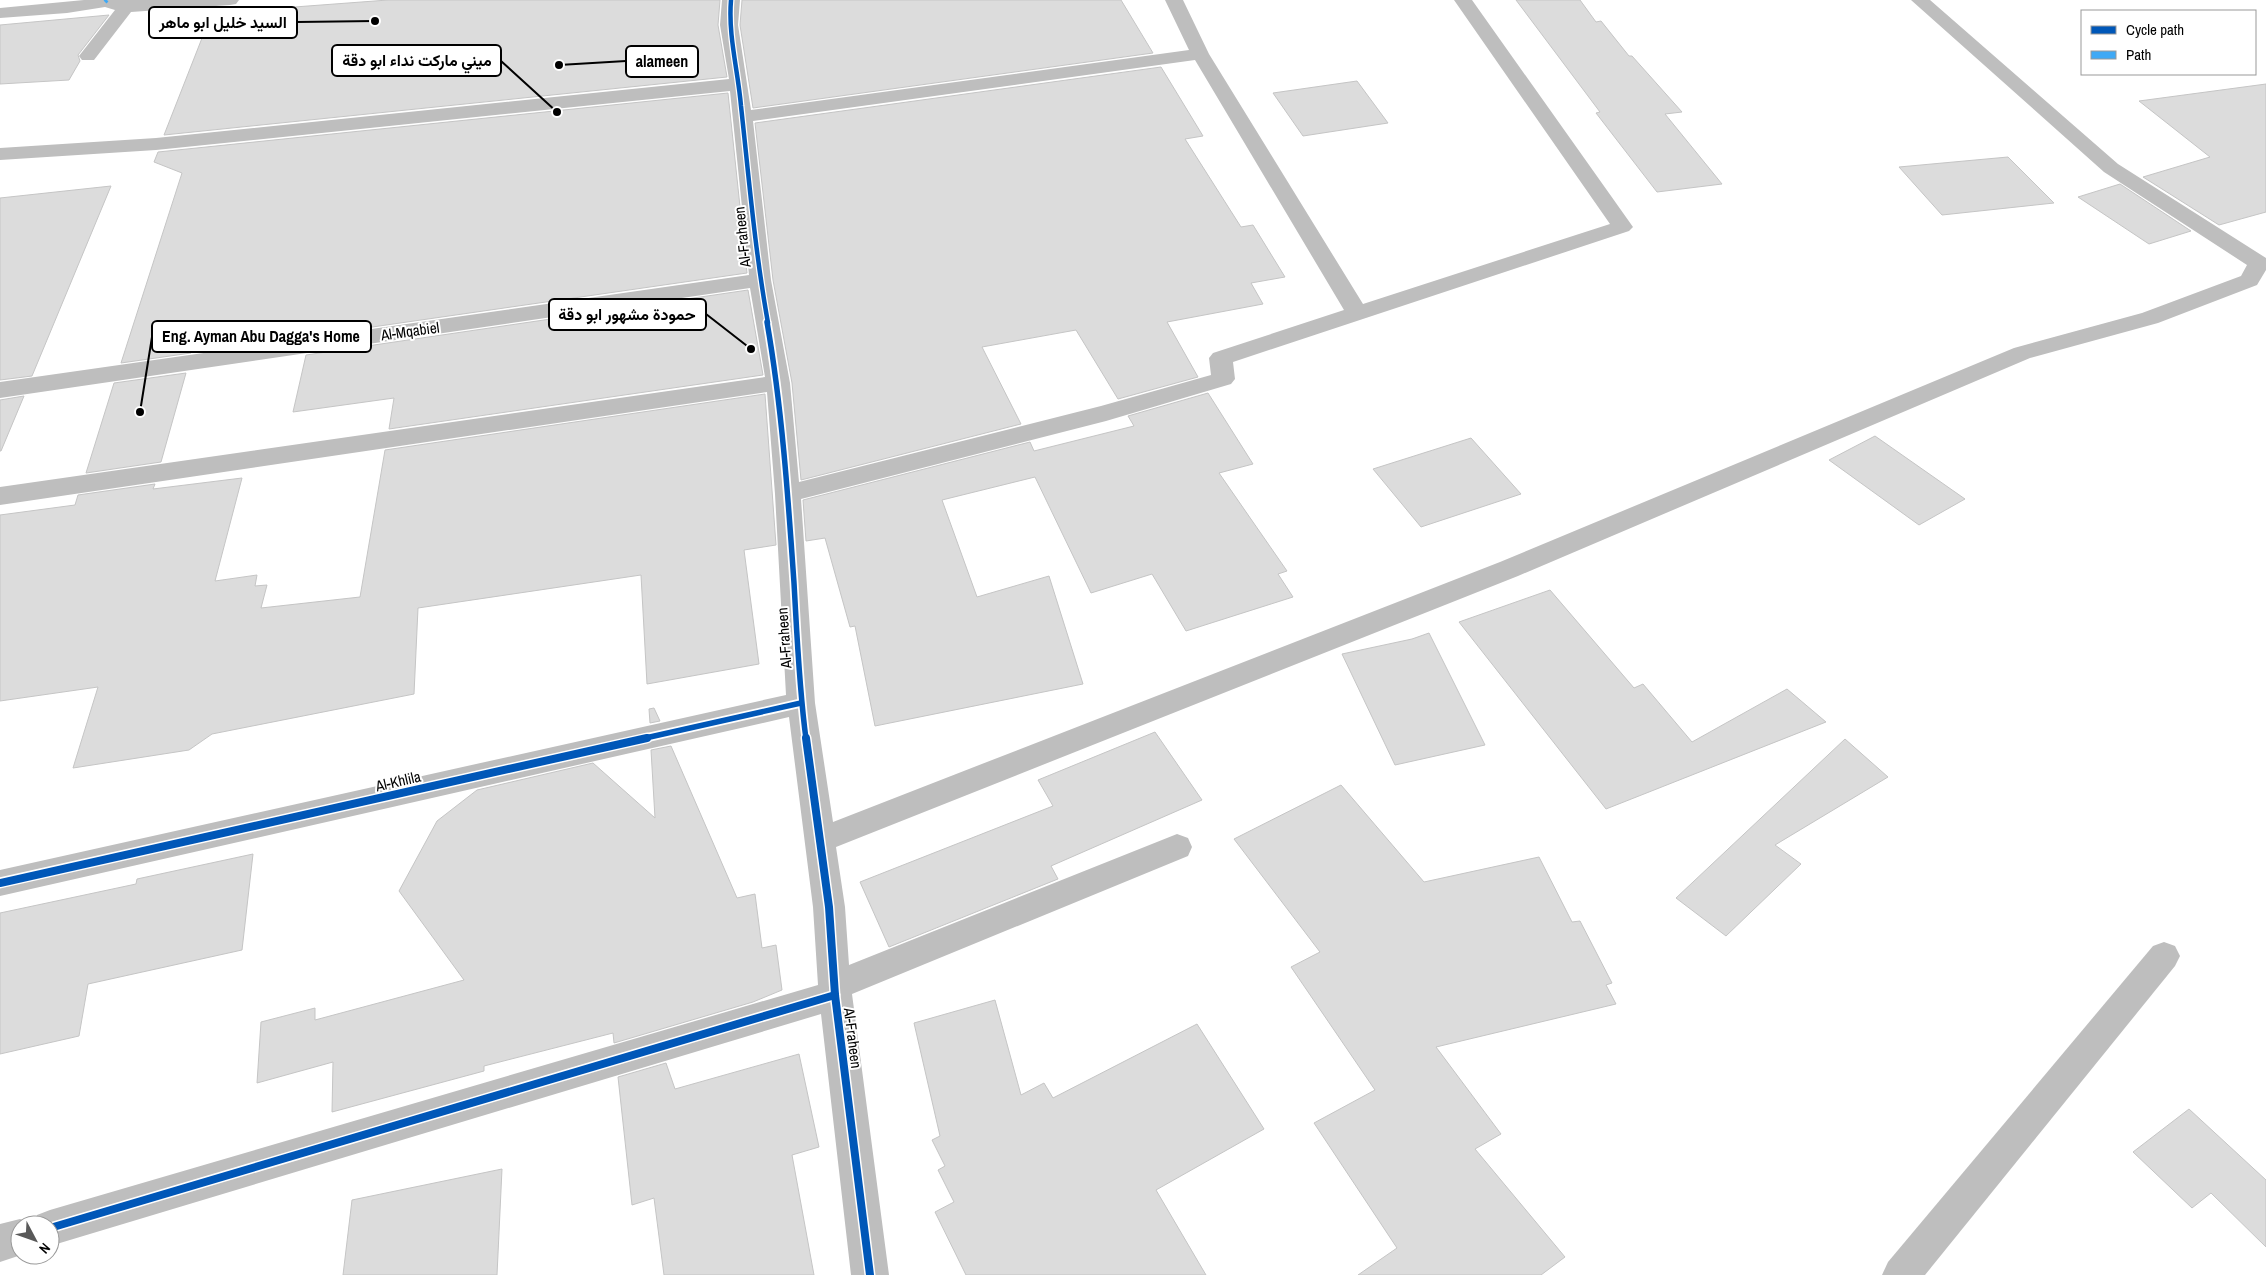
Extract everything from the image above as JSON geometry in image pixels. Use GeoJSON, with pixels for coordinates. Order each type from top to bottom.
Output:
{"type":"FeatureCollection","features":[{"type":"Feature","properties":{"kind":"street"},"geometry":{"type":"LineString","coordinates":[[0,13],[68,8],[105,2],[126,7],[230,0]]}},
{"type":"Feature","properties":{"kind":"street","name":"Al-Fraheen"},"geometry":{"type":"LineString","coordinates":[[731,0],[729,25],[738,84],[760,280],[778,383],[788,494],[801,703],[829,907],[835,991],[870,1275]]}},
{"type":"Feature","properties":{"kind":"street"},"geometry":{"type":"LineString","coordinates":[[1174,0],[1200,54],[1358,314]]}},
{"type":"Feature","properties":{"kind":"street"},"geometry":{"type":"LineString","coordinates":[[788,494],[1106,413],[1223,379],[1221,358],[1622,227],[1463,0]]}},
{"type":"Feature","properties":{"kind":"street"},"geometry":{"type":"LineString","coordinates":[[820,840],[1509,569],[2022,353],[2150,318],[2249,280],[2259,263],[2111,168],[1920,0]]}},
{"type":"Feature","properties":{"kind":"street"},"geometry":{"type":"LineString","coordinates":[[88,56],[126,7]]}},
{"type":"Feature","properties":{"kind":"street"},"geometry":{"type":"LineString","coordinates":[[742,117],[1200,54]]}},
{"type":"Feature","properties":{"kind":"street"},"geometry":{"type":"LineString","coordinates":[[0,154],[156,144],[738,84]]}},
{"type":"Feature","properties":{"kind":"street","name":"Al-Mqabiel"},"geometry":{"type":"LineString","coordinates":[[0,390],[760,280]]}},
{"type":"Feature","properties":{"kind":"street"},"geometry":{"type":"LineString","coordinates":[[0,496],[778,383]]}},
{"type":"Feature","properties":{"kind":"street","name":"Al-Khlila"},"geometry":{"type":"LineString","coordinates":[[0,883],[801,703]]}},
{"type":"Feature","properties":{"kind":"street"},"geometry":{"type":"LineString","coordinates":[[60,1225],[835,991],[1177,847]]}},
{"type":"Feature","properties":{"kind":"street"},"geometry":{"type":"LineString","coordinates":[[1900,1275],[2164,956]]}},
{"type":"Feature","properties":{"kind":"building"},"geometry":{"type":"Polygon","coordinates":[[[388,0],[720,0],[718,25],[727,77],[164,135],[204,33],[232,31],[241,11],[388,0]]]}},
{"type":"Feature","properties":{"kind":"building"},"geometry":{"type":"Polygon","coordinates":[[[742,0],[1121,0],[1153,53],[753,108],[740,25],[742,0]]]}},
{"type":"Feature","properties":{"kind":"building"},"geometry":{"type":"Polygon","coordinates":[[[1516,0],[1580,0],[1596,22],[1601,21],[1629,56],[1632,56],[1682,112],[1665,114],[1722,184],[1657,192],[1596,113],[1600,112],[1516,0]]]}},
{"type":"Feature","properties":{"kind":"building"},"geometry":{"type":"Polygon","coordinates":[[[109,15],[78,55],[80,61],[69,80],[0,84],[0,25],[109,15]]]}},
{"type":"Feature","properties":{"kind":"building"},"geometry":{"type":"Polygon","coordinates":[[[1161,67],[1203,136],[1185,139],[1241,227],[1253,225],[1285,277],[1251,283],[1263,304],[1167,322],[1198,377],[1118,399],[1076,330],[982,347],[1021,424],[801,480],[792,383],[773,280],[755,123],[1161,67]]]}},
{"type":"Feature","properties":{"kind":"building"},"geometry":{"type":"Polygon","coordinates":[[[1357,81],[1388,123],[1303,136],[1273,93],[1357,81]]]}},
{"type":"Feature","properties":{"kind":"building"},"geometry":{"type":"Polygon","coordinates":[[[2266,84],[2266,212],[2219,225],[2143,177],[2210,157],[2139,101],[2266,84]]]}},
{"type":"Feature","properties":{"kind":"building"},"geometry":{"type":"Polygon","coordinates":[[[728,93],[747,273],[310,336],[312,327],[194,341],[191,353],[121,363],[182,173],[154,162],[158,152],[728,93]]]}},
{"type":"Feature","properties":{"kind":"building"},"geometry":{"type":"Polygon","coordinates":[[[2008,157],[2054,203],[1942,215],[1899,167],[2008,157]]]}},
{"type":"Feature","properties":{"kind":"building"},"geometry":{"type":"Polygon","coordinates":[[[2120,184],[2191,231],[2149,244],[2078,197],[2120,184]]]}},
{"type":"Feature","properties":{"kind":"building"},"geometry":{"type":"Polygon","coordinates":[[[111,186],[32,376],[0,380],[0,198],[111,186]]]}},
{"type":"Feature","properties":{"kind":"building"},"geometry":{"type":"Polygon","coordinates":[[[748,290],[763,375],[389,429],[394,398],[293,412],[306,355],[748,290]]]}},
{"type":"Feature","properties":{"kind":"building"},"geometry":{"type":"Polygon","coordinates":[[[186,373],[161,462],[86,473],[114,383],[186,373]]]}},
{"type":"Feature","properties":{"kind":"building"},"geometry":{"type":"Polygon","coordinates":[[[1208,393],[1253,464],[1219,473],[1287,571],[1278,574],[1293,597],[1186,631],[1152,574],[1091,593],[1035,477],[942,500],[977,597],[1049,576],[1083,684],[875,726],[855,626],[850,627],[825,538],[806,541],[803,500],[1030,442],[1034,451],[1134,426],[1128,416],[1208,393]]]}},
{"type":"Feature","properties":{"kind":"building"},"geometry":{"type":"Polygon","coordinates":[[[765,394],[776,545],[744,550],[759,664],[647,684],[641,575],[418,608],[414,694],[212,734],[189,750],[73,768],[98,687],[0,701],[0,515],[75,505],[78,495],[155,484],[153,489],[242,478],[215,581],[257,575],[255,586],[267,585],[261,608],[360,597],[385,450],[765,394]]]}},
{"type":"Feature","properties":{"kind":"building"},"geometry":{"type":"Polygon","coordinates":[[[24,396],[1,451],[0,451],[0,400],[24,396]]]}},
{"type":"Feature","properties":{"kind":"building"},"geometry":{"type":"Polygon","coordinates":[[[1875,436],[1965,499],[1919,525],[1829,460],[1875,436]]]}},
{"type":"Feature","properties":{"kind":"building"},"geometry":{"type":"Polygon","coordinates":[[[1471,438],[1521,494],[1421,527],[1373,469],[1471,438]]]}},
{"type":"Feature","properties":{"kind":"building"},"geometry":{"type":"Polygon","coordinates":[[[1550,590],[1634,688],[1643,684],[1692,742],[1787,689],[1826,722],[1606,809],[1459,622],[1550,590]]]}},
{"type":"Feature","properties":{"kind":"building"},"geometry":{"type":"Polygon","coordinates":[[[1429,633],[1485,745],[1395,765],[1342,654],[1412,639],[1429,633]]]}},
{"type":"Feature","properties":{"kind":"building"},"geometry":{"type":"Polygon","coordinates":[[[654,708],[660,721],[650,723],[649,709],[654,708]]]}},
{"type":"Feature","properties":{"kind":"building"},"geometry":{"type":"Polygon","coordinates":[[[1155,732],[1202,800],[1051,866],[1058,879],[889,947],[860,882],[1053,806],[1038,780],[1155,732]]]}},
{"type":"Feature","properties":{"kind":"building"},"geometry":{"type":"Polygon","coordinates":[[[1845,739],[1888,777],[1775,845],[1801,864],[1726,936],[1676,898],[1845,739]]]}},
{"type":"Feature","properties":{"kind":"building"},"geometry":{"type":"Polygon","coordinates":[[[671,746],[737,898],[755,894],[762,948],[776,945],[782,990],[753,1002],[614,1043],[613,1033],[484,1066],[484,1071],[332,1112],[333,1062],[257,1083],[261,1022],[315,1008],[315,1020],[464,980],[399,891],[437,821],[477,790],[593,763],[655,818],[651,750],[671,746]]]}},
{"type":"Feature","properties":{"kind":"building"},"geometry":{"type":"Polygon","coordinates":[[[1341,785],[1424,882],[1539,857],[1572,922],[1580,921],[1612,983],[1606,985],[1616,1004],[1436,1047],[1501,1134],[1475,1149],[1565,1257],[1541,1275],[1358,1275],[1397,1248],[1314,1123],[1375,1090],[1291,967],[1320,952],[1234,839],[1341,785]]]}},
{"type":"Feature","properties":{"kind":"building"},"geometry":{"type":"Polygon","coordinates":[[[253,854],[242,950],[88,984],[79,1036],[0,1054],[0,913],[136,884],[137,879],[253,854]]]}},
{"type":"Feature","properties":{"kind":"building"},"geometry":{"type":"Polygon","coordinates":[[[995,1000],[1021,1095],[1044,1083],[1053,1098],[1197,1024],[1264,1129],[1156,1190],[1206,1275],[966,1275],[935,1212],[954,1202],[938,1170],[945,1166],[932,1140],[940,1136],[914,1023],[995,1000]]]}},
{"type":"Feature","properties":{"kind":"building"},"geometry":{"type":"Polygon","coordinates":[[[799,1054],[819,1147],[792,1155],[814,1275],[664,1275],[654,1198],[632,1205],[618,1077],[666,1063],[675,1089],[799,1054]]]}},
{"type":"Feature","properties":{"kind":"building"},"geometry":{"type":"Polygon","coordinates":[[[2189,1109],[2266,1180],[2266,1247],[2211,1193],[2192,1208],[2133,1152],[2189,1109]]]}},
{"type":"Feature","properties":{"kind":"building"},"geometry":{"type":"Polygon","coordinates":[[[502,1169],[497,1275],[343,1275],[352,1200],[502,1169]]]}},
{"type":"Feature","properties":{"kind":"cycle path"},"geometry":{"type":"LineString","coordinates":[[731,0],[729,25],[739,84],[760,280],[778,383],[788,494],[801,703],[829,907],[835,995],[870,1275]]}},
{"type":"Feature","properties":{"kind":"cycle path"},"geometry":{"type":"LineString","coordinates":[[0,883],[801,703]]}},
{"type":"Feature","properties":{"kind":"cycle path"},"geometry":{"type":"LineString","coordinates":[[60,1225],[835,995]]}},
{"type":"Feature","properties":{"kind":"place","name":"السيد خليل ابو ماهر"},"geometry":{"type":"Point","coordinates":[375,21]}},
{"type":"Feature","properties":{"kind":"place","name":"alameen"},"geometry":{"type":"Point","coordinates":[559,65]}},
{"type":"Feature","properties":{"kind":"place","name":"ميني ماركت نداء ابو دقة"},"geometry":{"type":"Point","coordinates":[557,112]}},
{"type":"Feature","properties":{"kind":"place","name":"حمودة مشهور ابو دقة"},"geometry":{"type":"Point","coordinates":[751,349]}},
{"type":"Feature","properties":{"kind":"place","name":"Eng. Ayman Abu Dagga's Home"},"geometry":{"type":"Point","coordinates":[140,412]}}]}
